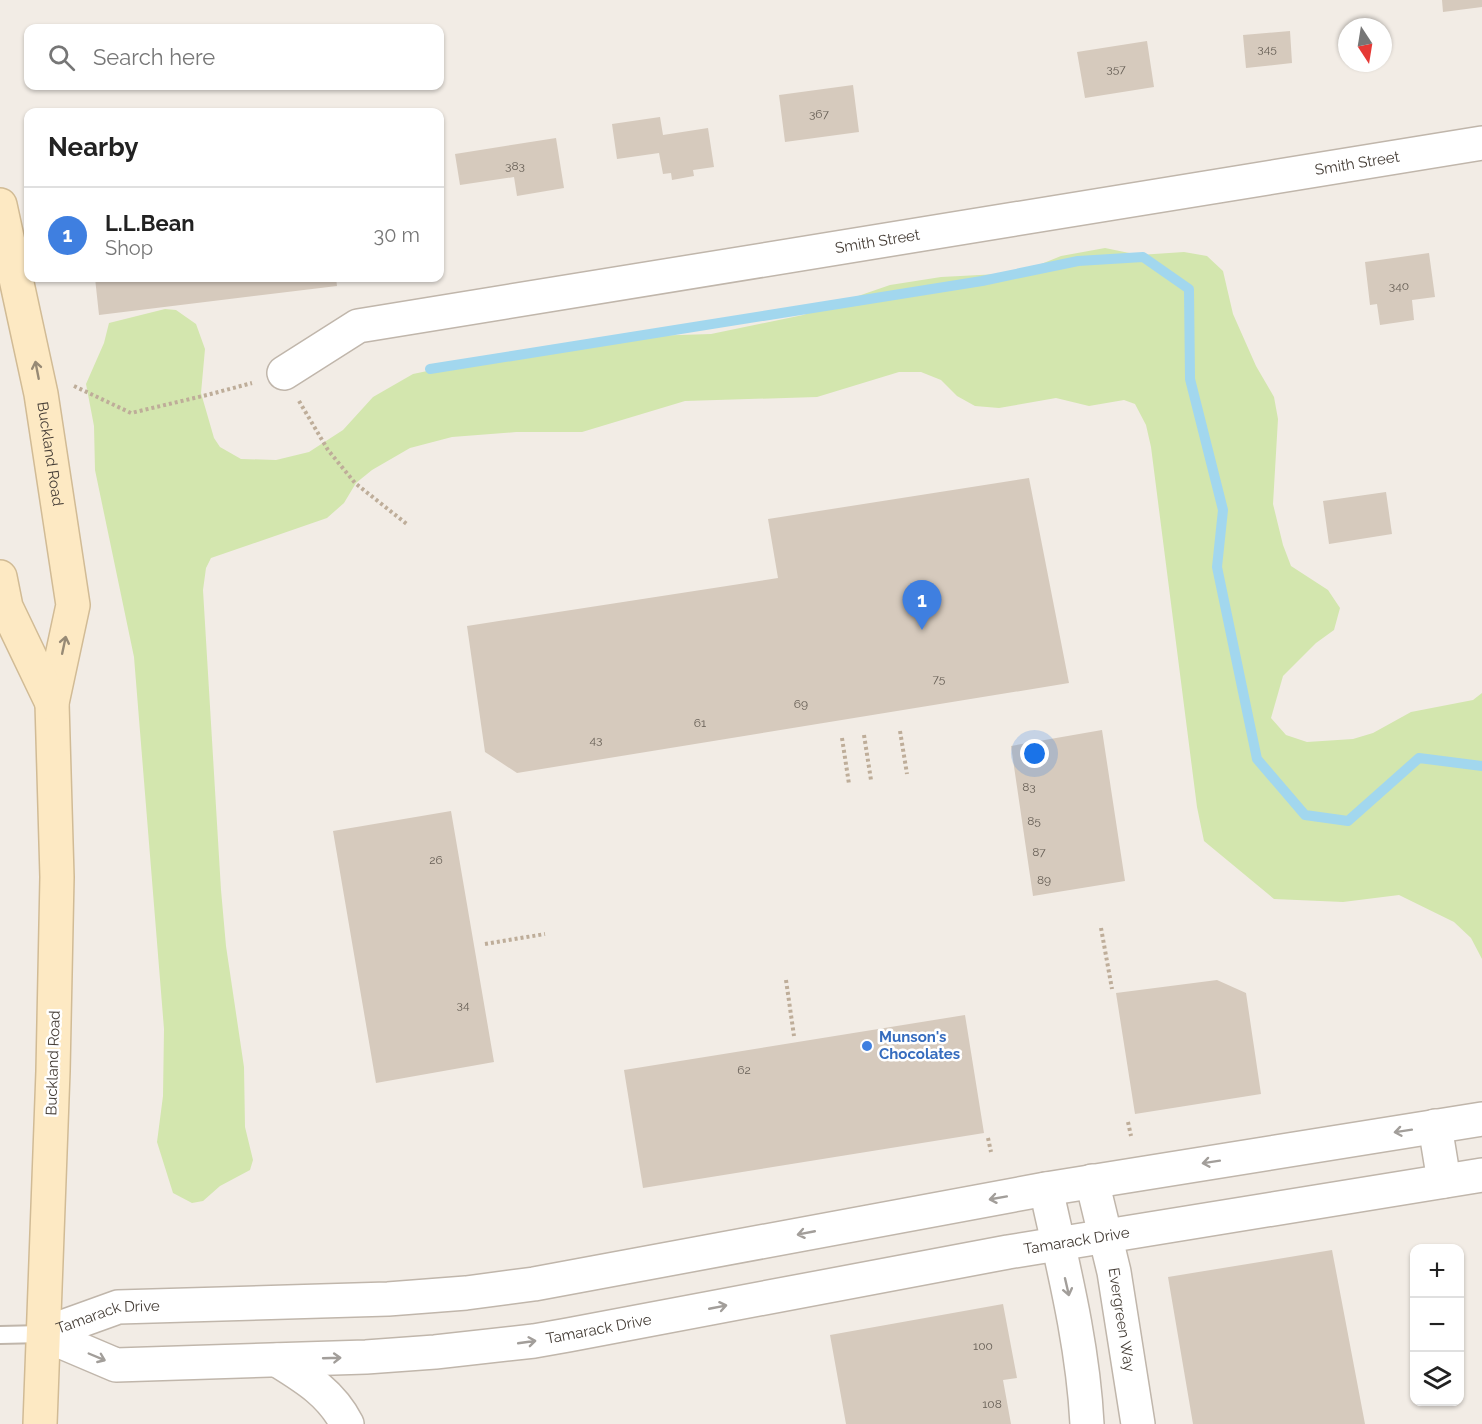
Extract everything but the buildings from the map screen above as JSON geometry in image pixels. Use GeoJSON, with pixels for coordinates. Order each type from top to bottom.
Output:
{"type":"FeatureCollection","features":[{"type":"Feature","properties":{"kind":"main road","name":"Buckland Road"},"geometry":{"type":"LineString","coordinates":[[0,205],[42,394],[73,605],[52,703],[57,877],[53,1071],[40,1424]]}},
{"type":"Feature","properties":{"kind":"main road","name":"Buckland Road"},"geometry":{"type":"LineString","coordinates":[[0,577],[6,607],[52,703]]}},
{"type":"Feature","properties":{"kind":"street","name":"Smith Street"},"geometry":{"type":"LineString","coordinates":[[284,374],[358,326],[1482,143]]}},
{"type":"Feature","properties":{"kind":"street","name":"Tamarack Drive"},"geometry":{"type":"LineString","coordinates":[[43,1334],[118,1307],[388,1299],[466,1293],[534,1284],[1046,1189],[1482,1119]]}},
{"type":"Feature","properties":{"kind":"street"},"geometry":{"type":"LineString","coordinates":[[1435,1126],[1444,1181]]}},
{"type":"Feature","properties":{"kind":"street","name":"Tamarack Drive"},"geometry":{"type":"LineString","coordinates":[[43,1334],[116,1365],[435,1352],[534,1341],[1058,1243],[1482,1175]]}},
{"type":"Feature","properties":{"kind":"street","name":"Evergreen Way"},"geometry":{"type":"LineString","coordinates":[[1092,1181],[1114,1272],[1138,1424]]}},
{"type":"Feature","properties":{"kind":"street"},"geometry":{"type":"LineString","coordinates":[[1046,1189],[1082,1365],[1087,1424]]}},
{"type":"Feature","properties":{"kind":"street"},"geometry":{"type":"LineString","coordinates":[[277,1360],[321,1389],[337,1407],[347,1424]]}},
{"type":"Feature","properties":{"kind":"lane"},"geometry":{"type":"LineString","coordinates":[[0,1335],[43,1334]]}},
{"type":"Feature","properties":{"kind":"path"},"geometry":{"type":"LineString","coordinates":[[73,386],[131,412],[207,395],[284,374],[328,450],[355,483],[408,525]]}},
{"type":"Feature","properties":{"kind":"path"},"geometry":{"type":"LineString","coordinates":[[900,730],[907,774]]}},
{"type":"Feature","properties":{"kind":"path"},"geometry":{"type":"LineString","coordinates":[[864,735],[871,780]]}},
{"type":"Feature","properties":{"kind":"path"},"geometry":{"type":"LineString","coordinates":[[842,738],[849,784]]}},
{"type":"Feature","properties":{"kind":"path"},"geometry":{"type":"LineString","coordinates":[[1101,928],[1112,989]]}},
{"type":"Feature","properties":{"kind":"path"},"geometry":{"type":"LineString","coordinates":[[485,944],[545,934]]}},
{"type":"Feature","properties":{"kind":"path"},"geometry":{"type":"LineString","coordinates":[[786,980],[794,1036]]}},
{"type":"Feature","properties":{"kind":"path"},"geometry":{"type":"LineString","coordinates":[[1128,1122],[1131,1136]]}},
{"type":"Feature","properties":{"kind":"path"},"geometry":{"type":"LineString","coordinates":[[988,1138],[991,1152]]}},
{"type":"Feature","properties":{"kind":"green space"},"geometry":{"type":"Polygon","coordinates":[[[1105,248],[1139,255],[1184,252],[1207,256],[1223,271],[1233,314],[1256,366],[1274,397],[1278,419],[1273,504],[1283,545],[1291,566],[1328,590],[1340,608],[1334,630],[1316,643],[1283,676],[1271,718],[1286,735],[1307,742],[1353,739],[1373,733],[1411,712],[1473,700],[1482,693],[1482,959],[1471,938],[1454,922],[1399,895],[1343,902],[1274,899],[1204,841],[1197,807],[1151,447],[1146,425],[1135,404],[1124,400],[1089,406],[1056,398],[999,408],[975,406],[957,396],[941,380],[921,372],[899,372],[817,397],[685,401],[582,432],[516,432],[452,437],[410,448],[372,470],[356,483],[344,503],[327,518],[211,558],[206,568],[203,590],[221,890],[226,946],[244,1067],[245,1127],[253,1160],[250,1170],[220,1186],[203,1201],[192,1203],[173,1193],[157,1142],[163,1096],[164,1029],[134,657],[95,470],[94,426],[86,384],[104,343],[109,323],[165,309],[176,310],[196,324],[205,349],[201,393],[214,438],[220,447],[241,459],[276,460],[309,452],[343,430],[373,397],[413,374],[456,365],[526,357],[618,337],[711,334],[803,315],[890,285],[941,277],[1019,273],[1061,256],[1105,248]]]}},
{"type":"Feature","properties":{"kind":"waterway"},"geometry":{"type":"LineString","coordinates":[[430,369],[982,281],[1078,261],[1143,257],[1189,289],[1190,379],[1223,510],[1217,567],[1257,759],[1305,815],[1348,821],[1419,758],[1482,766]]}},
{"type":"Feature","properties":{"kind":"place","name":"L.L.Bean"},"geometry":{"type":"Point","coordinates":[922,630]}},
{"type":"Feature","properties":{"kind":"place","name":"Munson's Chocolates"},"geometry":{"type":"Point","coordinates":[867,1046]}}]}
